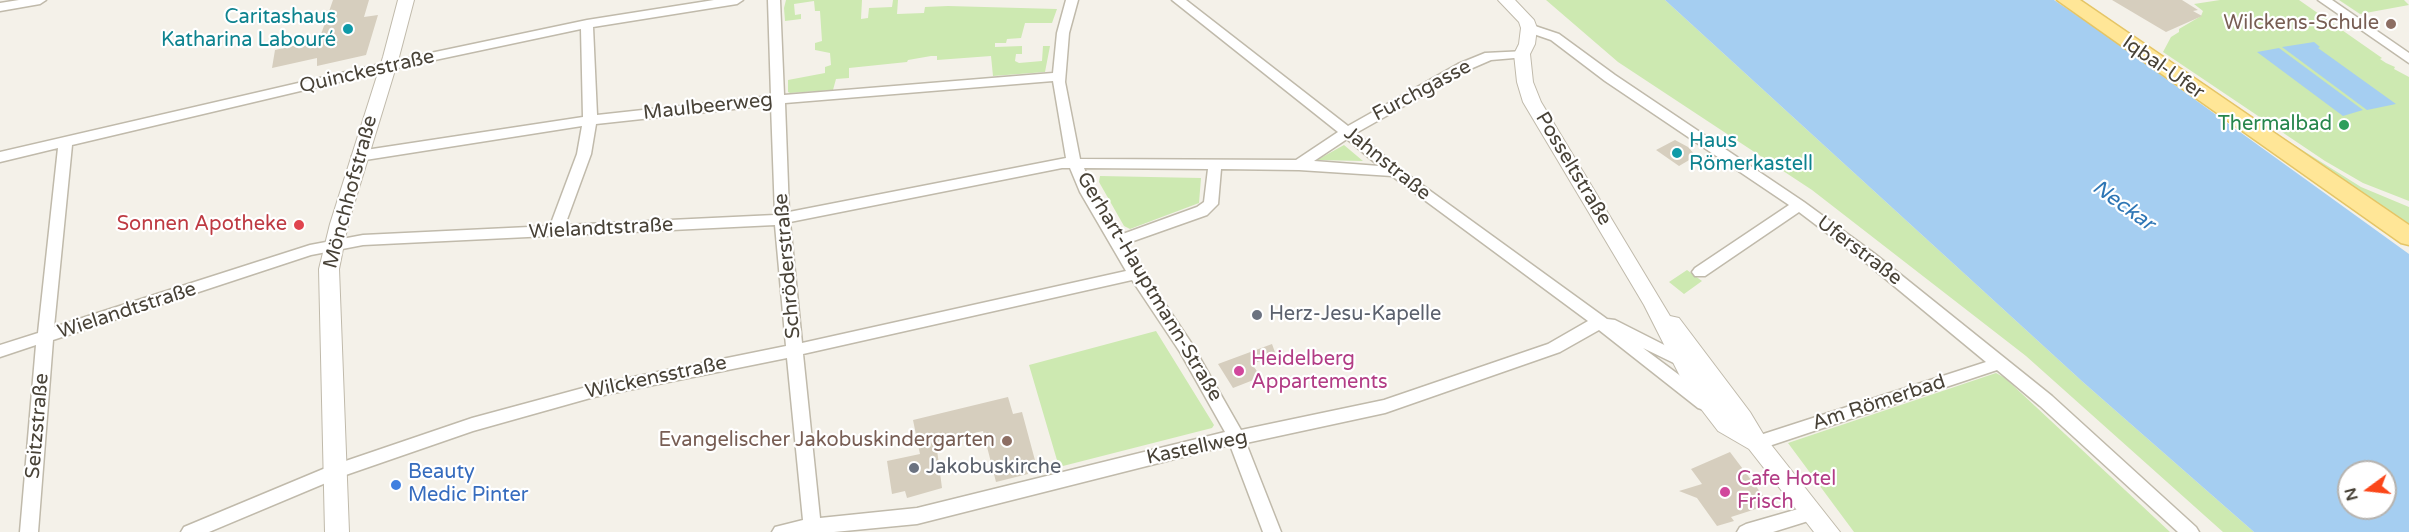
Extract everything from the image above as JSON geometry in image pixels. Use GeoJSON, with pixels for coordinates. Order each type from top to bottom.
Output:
{"type":"FeatureCollection","features":[{"type":"Feature","properties":{"kind":"main road","name":"Iqbal-Ufer"},"geometry":{"type":"LineString","coordinates":[[2067,0],[2409,237]]}},
{"type":"Feature","properties":{"kind":"street"},"geometry":{"type":"LineString","coordinates":[[0,7],[40,0]]}},
{"type":"Feature","properties":{"kind":"street","name":"Mönchhofstraße"},"geometry":{"type":"LineString","coordinates":[[337,532],[328,287],[333,244],[406,0]]}},
{"type":"Feature","properties":{"kind":"street","name":"Quinckestraße"},"geometry":{"type":"LineString","coordinates":[[0,158],[587,24],[737,0]]}},
{"type":"Feature","properties":{"kind":"street","name":"Schröderstraße"},"geometry":{"type":"LineString","coordinates":[[774,0],[783,219],[813,529]]}},
{"type":"Feature","properties":{"kind":"street","name":"Gerhart-Hauptmann-Straße"},"geometry":{"type":"LineString","coordinates":[[1072,0],[1063,33],[1060,76],[1065,131],[1075,162],[1087,192],[1136,274],[1186,348],[1237,437],[1272,532]]}},
{"type":"Feature","properties":{"kind":"street","name":"Jahnstraße"},"geometry":{"type":"LineString","coordinates":[[1178,0],[1395,172],[1600,322],[1713,410]]}},
{"type":"Feature","properties":{"kind":"street"},"geometry":{"type":"LineString","coordinates":[[2324,0],[2409,59]]}},
{"type":"Feature","properties":{"kind":"street","name":"Uferstraße"},"geometry":{"type":"LineString","coordinates":[[1507,1],[1526,20],[1529,28],[1555,38],[1610,78],[1799,205],[1870,258],[2001,363],[2088,438],[2190,532]]}},
{"type":"Feature","properties":{"kind":"street","name":"Uferstraße"},"geometry":{"type":"LineString","coordinates":[[1507,1],[1522,54]]}},
{"type":"Feature","properties":{"kind":"street"},"geometry":{"type":"LineString","coordinates":[[555,232],[584,154],[590,120],[587,24]]}},
{"type":"Feature","properties":{"kind":"street","name":"Posseltstraße"},"geometry":{"type":"LineString","coordinates":[[1529,28],[1527,44],[1522,54],[1525,82],[1532,102],[1653,303],[1681,360]]}},
{"type":"Feature","properties":{"kind":"street","name":"Furchgasse"},"geometry":{"type":"LineString","coordinates":[[1299,165],[1348,133],[1482,58],[1497,54],[1522,54]]}},
{"type":"Feature","properties":{"kind":"street","name":"Maulbeerweg"},"geometry":{"type":"LineString","coordinates":[[359,156],[590,120],[777,100],[1060,76]]}},
{"type":"Feature","properties":{"kind":"street","name":"Seitzstraße"},"geometry":{"type":"LineString","coordinates":[[29,532],[65,142]]}},
{"type":"Feature","properties":{"kind":"street","name":"Wielandtstraße"},"geometry":{"type":"LineString","coordinates":[[0,351],[333,244],[420,236],[555,232],[783,219],[1075,162],[1299,165],[1395,172]]}},
{"type":"Feature","properties":{"kind":"street"},"geometry":{"type":"LineString","coordinates":[[1117,241],[1202,211],[1211,204],[1215,164]]}},
{"type":"Feature","properties":{"kind":"street"},"geometry":{"type":"LineString","coordinates":[[1700,272],[1799,205]]}},
{"type":"Feature","properties":{"kind":"street","name":"Wilckensstraße"},"geometry":{"type":"LineString","coordinates":[[190,532],[334,472],[472,425],[594,391],[795,350],[1136,274]]}},
{"type":"Feature","properties":{"kind":"street","name":"Posseltstraße"},"geometry":{"type":"LineString","coordinates":[[1653,303],[1677,328],[1715,384]]}},
{"type":"Feature","properties":{"kind":"street","name":"Jahnstraße"},"geometry":{"type":"LineString","coordinates":[[1600,322],[1618,327],[1681,360],[1715,384],[1742,418],[1757,443],[1828,532]]}},
{"type":"Feature","properties":{"kind":"street","name":"Kastellweg"},"geometry":{"type":"LineString","coordinates":[[781,532],[903,526],[1222,439],[1385,406],[1554,348],[1600,322]]}},
{"type":"Feature","properties":{"kind":"street","name":"Jahnstraße"},"geometry":{"type":"LineString","coordinates":[[1681,360],[1713,410],[1726,425],[1757,443]]}},
{"type":"Feature","properties":{"kind":"street","name":"Am Römerbad"},"geometry":{"type":"LineString","coordinates":[[1757,443],[2001,363]]}},
{"type":"Feature","properties":{"kind":"street"},"geometry":{"type":"LineString","coordinates":[[1746,532],[1812,513]]}},
{"type":"Feature","properties":{"kind":"green space"},"geometry":{"type":"Polygon","coordinates":[[[786,0],[862,0],[861,19],[868,18],[869,8],[892,7],[893,0],[898,0],[897,14],[924,13],[925,7],[948,6],[1057,9],[1052,23],[1025,23],[1021,38],[1007,39],[1006,43],[995,43],[995,47],[1022,46],[1022,54],[1016,54],[1015,61],[1019,63],[1042,61],[1043,46],[1050,46],[1045,72],[993,76],[991,56],[937,60],[937,56],[931,56],[907,62],[849,68],[849,78],[836,79],[833,90],[790,93],[788,92],[788,80],[825,73],[825,67],[831,65],[830,53],[815,50],[815,43],[822,41],[820,11],[815,11],[814,1],[794,4],[795,15],[801,14],[801,19],[785,21],[786,0]]]}},
{"type":"Feature","properties":{"kind":"green space"},"geometry":{"type":"Polygon","coordinates":[[[1546,0],[1665,0],[2084,383],[2254,532],[2223,532],[2026,356],[1812,190],[1618,62],[1546,0]]]}},
{"type":"Feature","properties":{"kind":"green space","name":"Thermalbad"},"geometry":{"type":"Polygon","coordinates":[[[2220,0],[2299,0],[2382,58],[2380,59],[2395,67],[2394,69],[2409,77],[2409,201],[2363,183],[2325,161],[2163,52],[2171,37],[2179,32],[2179,29],[2201,16],[2203,11],[2194,4],[2220,0]]]}},
{"type":"Feature","properties":{"kind":"green space"},"geometry":{"type":"Polygon","coordinates":[[[2339,0],[2404,0],[2409,5],[2360,14],[2339,0]]]}},
{"type":"Feature","properties":{"kind":"green space"},"geometry":{"type":"Polygon","coordinates":[[[2229,104],[2361,187],[2409,207],[2409,227],[2229,104]]]}},
{"type":"Feature","properties":{"kind":"green space"},"geometry":{"type":"Polygon","coordinates":[[[1344,145],[1363,161],[1317,160],[1344,145]]]}},
{"type":"Feature","properties":{"kind":"green space"},"geometry":{"type":"Polygon","coordinates":[[[1100,176],[1201,178],[1199,203],[1130,229],[1124,226],[1099,182],[1100,176]]]}},
{"type":"Feature","properties":{"kind":"green space"},"geometry":{"type":"Polygon","coordinates":[[[1687,270],[1702,281],[1684,294],[1669,282],[1687,270]]]}},
{"type":"Feature","properties":{"kind":"green space"},"geometry":{"type":"Polygon","coordinates":[[[1156,331],[1214,425],[1212,428],[1059,467],[1029,365],[1156,331]]]}},
{"type":"Feature","properties":{"kind":"green space"},"geometry":{"type":"Polygon","coordinates":[[[1996,373],[2005,378],[2170,532],[1854,532],[1788,443],[1996,373]]]}},
{"type":"Feature","properties":{"kind":"water","name":"Neckar"},"geometry":{"type":"Polygon","coordinates":[[[1665,0],[2054,0],[2409,254],[2409,532],[2254,532],[2084,383],[1665,0]]]}},
{"type":"Feature","properties":{"kind":"water"},"geometry":{"type":"Polygon","coordinates":[[[2314,42],[2320,47],[2318,48],[2396,104],[2367,110],[2282,47],[2314,42]]]}},
{"type":"Feature","properties":{"kind":"water"},"geometry":{"type":"Polygon","coordinates":[[[2279,48],[2363,110],[2343,116],[2257,52],[2279,48]]]}},
{"type":"Feature","properties":{"kind":"building","name":"Caritashaus Katharina Labouré"},"geometry":{"type":"Polygon","coordinates":[[[333,0],[369,0],[364,17],[378,15],[366,55],[317,66],[317,58],[272,68],[275,50],[319,40],[333,0]]]}},
{"type":"Feature","properties":{"kind":"building"},"geometry":{"type":"Polygon","coordinates":[[[2112,0],[2182,0],[2198,10],[2193,11],[2202,16],[2166,32],[2112,0]]]}},
{"type":"Feature","properties":{"kind":"building","name":"Haus Römerkastell"},"geometry":{"type":"Polygon","coordinates":[[[1675,140],[1688,147],[1696,156],[1679,166],[1656,150],[1675,140]]]}},
{"type":"Feature","properties":{"kind":"building","name":"Heidelberg Appartements"},"geometry":{"type":"Polygon","coordinates":[[[1272,344],[1276,355],[1252,364],[1261,377],[1233,388],[1218,364],[1272,344]]]}},
{"type":"Feature","properties":{"kind":"building","name":"Evangelischer Jakobuskindergarten"},"geometry":{"type":"Polygon","coordinates":[[[1008,397],[1013,414],[1022,412],[1036,464],[1026,466],[1028,474],[996,482],[983,431],[936,442],[942,488],[907,498],[905,491],[892,494],[887,461],[920,454],[913,420],[1008,397]]]}},
{"type":"Feature","properties":{"kind":"building","name":"Cafe Hotel Frisch"},"geometry":{"type":"Polygon","coordinates":[[[1730,452],[1764,497],[1755,500],[1759,508],[1731,517],[1734,521],[1717,526],[1697,498],[1679,491],[1702,484],[1691,469],[1730,452]]]}},
{"type":"Feature","properties":{"kind":"place","name":"Wilckens-Schule"},"geometry":{"type":"Point","coordinates":[2391,24]}},
{"type":"Feature","properties":{"kind":"place","name":"Caritashaus Katharina Labouré"},"geometry":{"type":"Point","coordinates":[348,29]}},
{"type":"Feature","properties":{"kind":"place","name":"Thermalbad"},"geometry":{"type":"Point","coordinates":[2344,125]}},
{"type":"Feature","properties":{"kind":"place","name":"Haus Römerkastell"},"geometry":{"type":"Point","coordinates":[1677,153]}},
{"type":"Feature","properties":{"kind":"place","name":"Sonnen Apotheke"},"geometry":{"type":"Point","coordinates":[299,225]}},
{"type":"Feature","properties":{"kind":"place","name":"Herz-Jesu-Kapelle"},"geometry":{"type":"Point","coordinates":[1257,315]}},
{"type":"Feature","properties":{"kind":"place","name":"Heidelberg Appartements"},"geometry":{"type":"Point","coordinates":[1239,371]}},
{"type":"Feature","properties":{"kind":"place","name":"Evangelischer Jakobuskindergarten"},"geometry":{"type":"Point","coordinates":[1007,441]}},
{"type":"Feature","properties":{"kind":"place","name":"Jakobuskirche"},"geometry":{"type":"Point","coordinates":[914,468]}},
{"type":"Feature","properties":{"kind":"place","name":"Beauty Medic Pinter"},"geometry":{"type":"Point","coordinates":[396,485]}},
{"type":"Feature","properties":{"kind":"place","name":"Cafe Hotel Frisch"},"geometry":{"type":"Point","coordinates":[1725,492]}}]}
